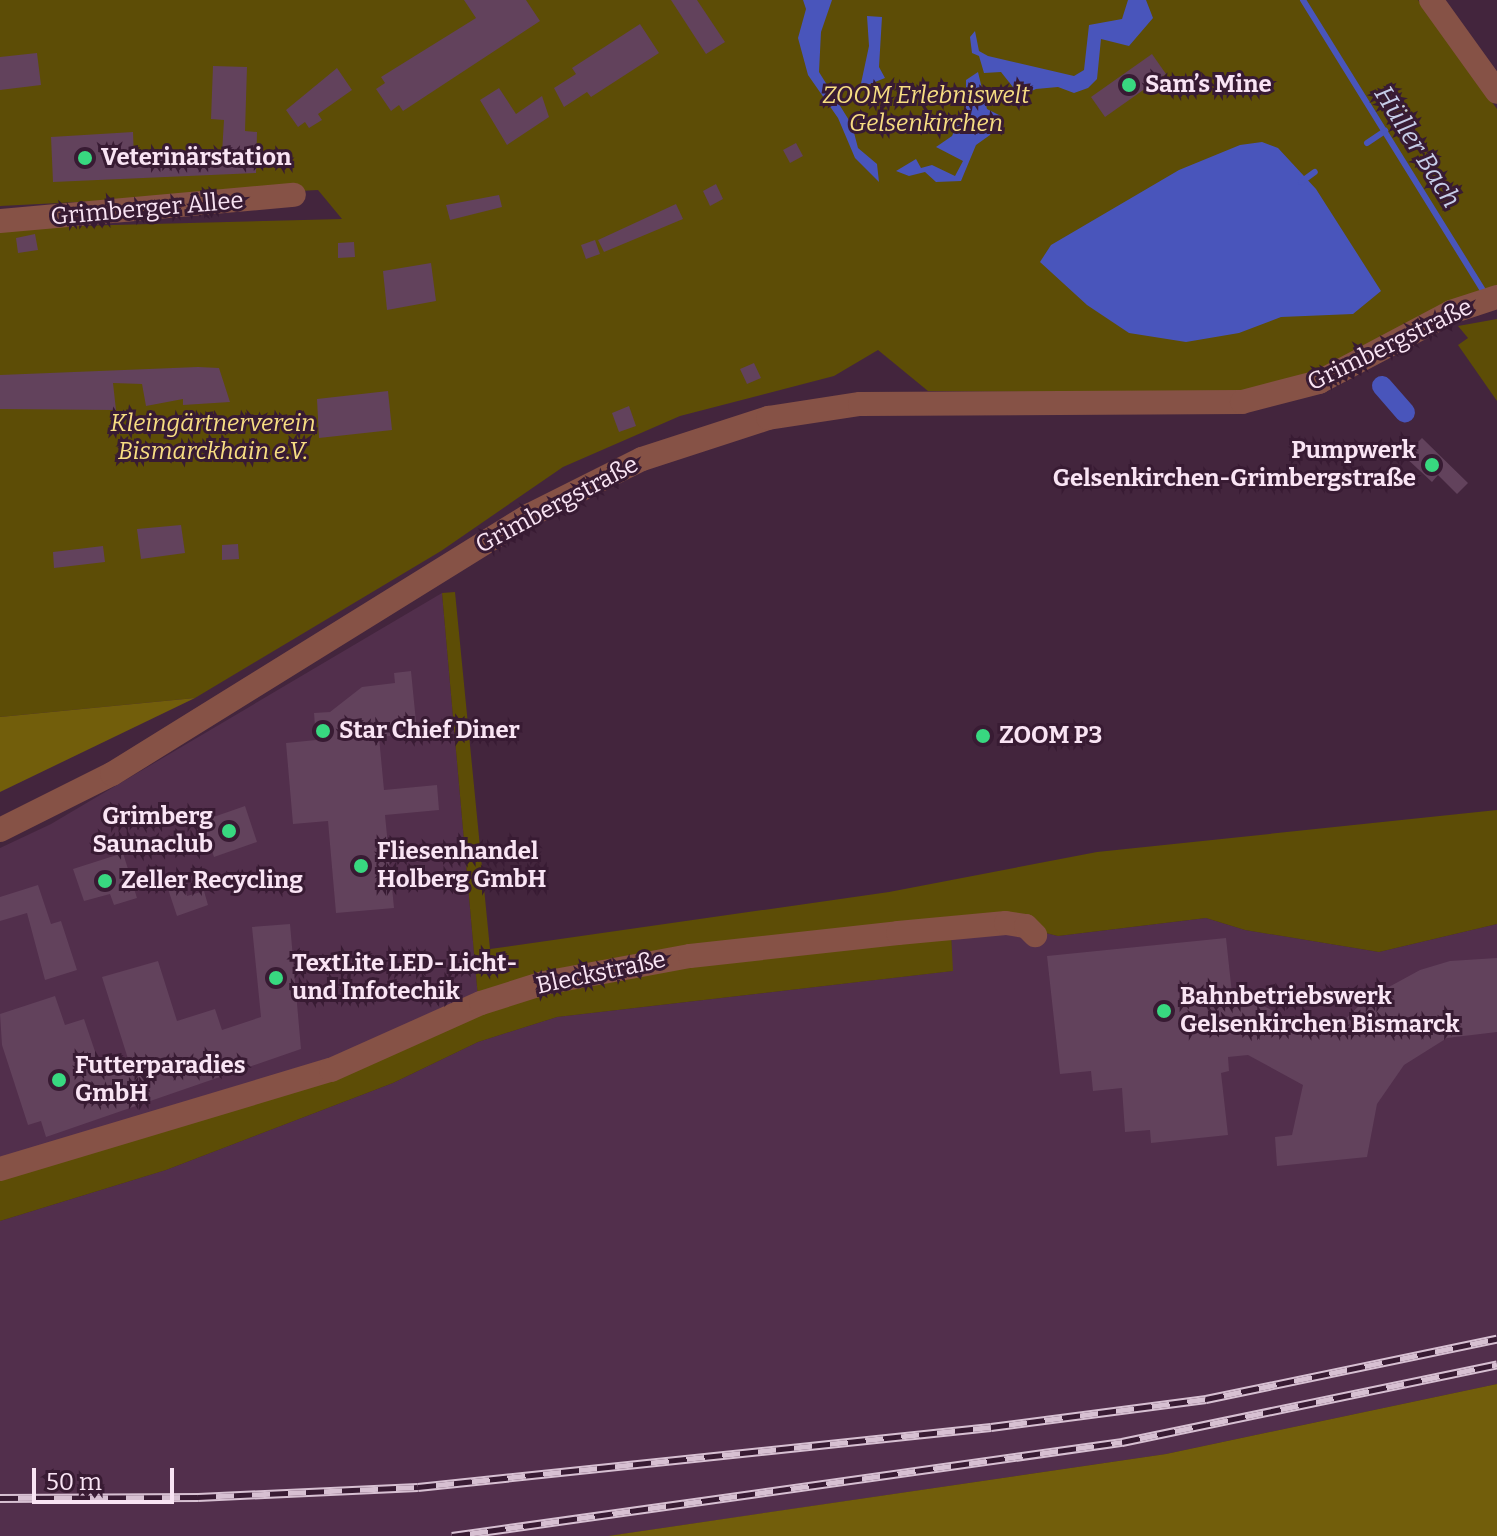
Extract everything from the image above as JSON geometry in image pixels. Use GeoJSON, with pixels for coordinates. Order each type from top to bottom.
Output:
{"type":"FeatureCollection","features":[{"type":"Feature","properties":{"kind":"street"},"geometry":{"type":"LineString","coordinates":[[1431,0],[1497,92]]}},
{"type":"Feature","properties":{"kind":"street","name":"Grimberger Allee"},"geometry":{"type":"LineString","coordinates":[[0,221],[294,195]]}},
{"type":"Feature","properties":{"kind":"street","name":"Grimbergstraße"},"geometry":{"type":"LineString","coordinates":[[0,830],[112,774],[530,515],[655,454],[768,418],[860,404],[1242,402],[1319,382],[1451,312],[1497,297]]}},
{"type":"Feature","properties":{"kind":"street","name":"Bleckstraße"},"geometry":{"type":"LineString","coordinates":[[0,1169],[331,1070],[481,1003],[544,983],[690,956],[898,933],[1006,923],[1026,926],[1035,935]]}},
{"type":"Feature","properties":{"kind":"shaded area"},"geometry":{"type":"Polygon","coordinates":[[[803,0],[832,0],[821,32],[819,72],[852,125],[858,148],[877,164],[879,182],[855,158],[838,118],[808,75],[798,38],[806,9],[803,0]]]}},
{"type":"Feature","properties":{"kind":"shaded area"},"geometry":{"type":"Polygon","coordinates":[[[1128,0],[1146,0],[1153,18],[1129,46],[1101,39],[1097,79],[1088,88],[1074,93],[1058,87],[1036,89],[1020,96],[1001,72],[984,73],[979,56],[972,53],[970,37],[975,31],[979,51],[988,56],[1074,76],[1084,70],[1089,25],[1122,19],[1128,0]]]}},
{"type":"Feature","properties":{"kind":"shaded area"},"geometry":{"type":"Polygon","coordinates":[[[867,16],[882,17],[879,67],[885,78],[860,88],[869,46],[867,16]]]}},
{"type":"Feature","properties":{"kind":"shaded area"},"geometry":{"type":"Polygon","coordinates":[[[978,72],[987,109],[1001,116],[990,135],[976,145],[961,181],[936,182],[925,172],[909,176],[896,171],[916,159],[921,168],[932,165],[955,176],[963,161],[936,147],[952,136],[966,107],[966,80],[978,72]]]}},
{"type":"Feature","properties":{"kind":"shaded area"},"geometry":{"type":"Polygon","coordinates":[[[1262,142],[1278,148],[1316,189],[1381,291],[1353,314],[1281,317],[1239,333],[1186,342],[1129,333],[1087,305],[1040,262],[1051,245],[1179,170],[1240,145],[1262,142]]]}},
{"type":"Feature","properties":{"kind":"shaded area"},"geometry":{"type":"Polygon","coordinates":[[[442,593],[478,998],[330,1064],[0,1165],[0,848],[51,824],[442,593]]]}},
{"type":"Feature","properties":{"kind":"shaded area"},"geometry":{"type":"Polygon","coordinates":[[[195,698],[0,792],[0,717],[195,698]]]}},
{"type":"Feature","properties":{"kind":"shaded area"},"geometry":{"type":"Polygon","coordinates":[[[1206,918],[1245,930],[1379,952],[1497,924],[1497,1384],[1166,1454],[609,1536],[0,1536],[0,1221],[166,1170],[393,1083],[478,1042],[557,1017],[952,971],[951,932],[1024,928],[1058,936],[1206,918]]]}},
{"type":"Feature","properties":{"kind":"shaded area"},"geometry":{"type":"Polygon","coordinates":[[[1497,1384],[1497,1536],[608,1536],[1166,1454],[1497,1384]]]}},
{"type":"Feature","properties":{"kind":"green space"},"geometry":{"type":"Polygon","coordinates":[[[0,0],[1418,0],[1497,109],[1497,289],[1316,373],[1238,394],[928,391],[878,350],[834,376],[680,416],[563,467],[441,551],[195,698],[0,717],[0,228],[342,219],[318,190],[0,206],[0,0]]]}},
{"type":"Feature","properties":{"kind":"green space"},"geometry":{"type":"Polygon","coordinates":[[[1497,319],[1497,401],[1458,345],[1468,338],[1458,326],[1497,319]]]}},
{"type":"Feature","properties":{"kind":"green space"},"geometry":{"type":"Polygon","coordinates":[[[455,592],[490,949],[889,892],[1097,852],[1497,810],[1497,924],[1379,952],[1245,930],[1206,918],[1058,936],[1025,928],[951,932],[953,971],[557,1017],[478,1042],[393,1083],[166,1170],[0,1221],[0,1172],[174,1124],[478,998],[442,593],[455,592]]]}},
{"type":"Feature","properties":{"kind":"building"},"geometry":{"type":"Polygon","coordinates":[[[464,0],[526,0],[540,21],[403,111],[399,105],[391,111],[376,89],[385,83],[381,77],[476,18],[464,0]]]}},
{"type":"Feature","properties":{"kind":"building"},"geometry":{"type":"Polygon","coordinates":[[[671,0],[697,0],[725,42],[706,54],[671,0]]]}},
{"type":"Feature","properties":{"kind":"building"},"geometry":{"type":"Polygon","coordinates":[[[640,24],[659,53],[591,97],[587,92],[564,107],[554,88],[576,74],[572,68],[640,24]]]}},
{"type":"Feature","properties":{"kind":"building"},"geometry":{"type":"Polygon","coordinates":[[[37,53],[41,85],[0,90],[0,57],[37,53]]]}},
{"type":"Feature","properties":{"kind":"building","name":"Sam’s Mine"},"geometry":{"type":"Polygon","coordinates":[[[1152,54],[1166,74],[1105,117],[1091,97],[1152,54]]]}},
{"type":"Feature","properties":{"kind":"building"},"geometry":{"type":"Polygon","coordinates":[[[213,66],[247,67],[245,131],[257,132],[256,173],[53,182],[51,137],[133,132],[134,159],[222,153],[224,120],[211,119],[213,66]]]}},
{"type":"Feature","properties":{"kind":"building"},"geometry":{"type":"Polygon","coordinates":[[[337,68],[352,90],[318,114],[322,120],[309,128],[305,122],[298,127],[286,110],[337,68]]]}},
{"type":"Feature","properties":{"kind":"building"},"geometry":{"type":"Polygon","coordinates":[[[499,88],[516,114],[542,96],[549,117],[507,145],[480,100],[499,88]]]}},
{"type":"Feature","properties":{"kind":"building"},"geometry":{"type":"Polygon","coordinates":[[[796,143],[803,156],[790,163],[783,150],[796,143]]]}},
{"type":"Feature","properties":{"kind":"building"},"geometry":{"type":"Polygon","coordinates":[[[716,184],[723,199],[710,206],[703,191],[716,184]]]}},
{"type":"Feature","properties":{"kind":"building"},"geometry":{"type":"Polygon","coordinates":[[[499,195],[502,207],[450,220],[446,205],[499,195]]]}},
{"type":"Feature","properties":{"kind":"building"},"geometry":{"type":"Polygon","coordinates":[[[676,204],[683,219],[604,252],[598,240],[676,204]]]}},
{"type":"Feature","properties":{"kind":"building"},"geometry":{"type":"Polygon","coordinates":[[[35,234],[38,250],[18,253],[16,238],[35,234]]]}},
{"type":"Feature","properties":{"kind":"building"},"geometry":{"type":"Polygon","coordinates":[[[595,240],[600,254],[586,259],[581,245],[595,240]]]}},
{"type":"Feature","properties":{"kind":"building"},"geometry":{"type":"Polygon","coordinates":[[[354,242],[355,257],[338,258],[338,243],[354,242]]]}},
{"type":"Feature","properties":{"kind":"building"},"geometry":{"type":"Polygon","coordinates":[[[431,263],[436,301],[387,310],[383,271],[431,263]]]}},
{"type":"Feature","properties":{"kind":"building"},"geometry":{"type":"Polygon","coordinates":[[[754,363],[761,378],[747,384],[740,369],[754,363]]]}},
{"type":"Feature","properties":{"kind":"building"},"geometry":{"type":"Polygon","coordinates":[[[219,368],[230,402],[183,405],[183,399],[146,406],[142,384],[113,383],[116,410],[0,409],[0,375],[219,368]]]}},
{"type":"Feature","properties":{"kind":"building"},"geometry":{"type":"Polygon","coordinates":[[[388,391],[392,430],[319,438],[317,399],[388,391]]]}},
{"type":"Feature","properties":{"kind":"building"},"geometry":{"type":"Polygon","coordinates":[[[629,406],[636,426],[619,432],[612,413],[629,406]]]}},
{"type":"Feature","properties":{"kind":"building","name":"Pumpwerk Gelsenkirchen-Grimbergstraße"},"geometry":{"type":"Polygon","coordinates":[[[1422,438],[1468,483],[1457,494],[1438,475],[1432,482],[1404,456],[1422,438]]]}},
{"type":"Feature","properties":{"kind":"building"},"geometry":{"type":"Polygon","coordinates":[[[181,525],[185,553],[141,559],[137,529],[181,525]]]}},
{"type":"Feature","properties":{"kind":"building"},"geometry":{"type":"Polygon","coordinates":[[[238,544],[239,559],[222,560],[222,545],[238,544]]]}},
{"type":"Feature","properties":{"kind":"building"},"geometry":{"type":"Polygon","coordinates":[[[103,546],[105,562],[54,568],[53,552],[103,546]]]}},
{"type":"Feature","properties":{"kind":"building"},"geometry":{"type":"Polygon","coordinates":[[[411,671],[416,722],[399,724],[390,736],[379,737],[384,790],[437,785],[439,810],[385,815],[394,908],[336,913],[328,821],[293,824],[286,743],[316,740],[314,713],[330,712],[362,687],[395,683],[394,673],[411,671]]]}},
{"type":"Feature","properties":{"kind":"building","name":"Grimberg Saunaclub"},"geometry":{"type":"Polygon","coordinates":[[[245,806],[257,842],[214,857],[202,821],[245,806]]]}},
{"type":"Feature","properties":{"kind":"building","name":"Zeller Recycling"},"geometry":{"type":"Polygon","coordinates":[[[123,853],[137,898],[114,905],[110,894],[84,901],[73,869],[123,853]]]}},
{"type":"Feature","properties":{"kind":"building"},"geometry":{"type":"Polygon","coordinates":[[[180,872],[187,896],[204,891],[208,905],[177,916],[164,877],[180,872]]]}},
{"type":"Feature","properties":{"kind":"building"},"geometry":{"type":"Polygon","coordinates":[[[38,885],[51,924],[61,921],[77,970],[45,980],[27,913],[0,921],[0,897],[38,885]]]}},
{"type":"Feature","properties":{"kind":"building"},"geometry":{"type":"Polygon","coordinates":[[[290,924],[301,1049],[46,1137],[41,1121],[28,1125],[2,1045],[0,1014],[55,996],[65,1025],[84,1019],[103,1075],[130,1065],[102,977],[158,961],[177,1021],[215,1009],[222,1030],[261,1017],[252,927],[290,924]]]}},
{"type":"Feature","properties":{"kind":"building"},"geometry":{"type":"Polygon","coordinates":[[[1226,938],[1233,1003],[1254,1001],[1313,1031],[1323,1018],[1336,1028],[1365,1000],[1420,970],[1450,961],[1497,958],[1497,1032],[1447,1038],[1404,1065],[1377,1104],[1367,1157],[1277,1166],[1275,1137],[1292,1135],[1303,1085],[1248,1055],[1228,1057],[1229,1071],[1221,1073],[1228,1135],[1151,1143],[1150,1130],[1125,1132],[1122,1088],[1093,1091],[1091,1071],[1060,1074],[1047,956],[1226,938]]]}},
{"type":"Feature","properties":{"kind":"waterway","name":"Hüller Bach"},"geometry":{"type":"LineString","coordinates":[[1303,0],[1485,294]]}},
{"type":"Feature","properties":{"kind":"waterway"},"geometry":{"type":"LineString","coordinates":[[1367,143],[1385,131]]}},
{"type":"Feature","properties":{"kind":"waterway"},"geometry":{"type":"LineString","coordinates":[[1301,182],[1315,172]]}},
{"type":"Feature","properties":{"kind":"waterway"},"geometry":{"type":"LineString","coordinates":[[1382,386],[1405,412]]}},
{"type":"Feature","properties":{"kind":"railway"},"geometry":{"type":"LineString","coordinates":[[0,1498],[198,1497],[418,1487],[991,1427],[1206,1399],[1497,1339]]}},
{"type":"Feature","properties":{"kind":"railway"},"geometry":{"type":"LineString","coordinates":[[452,1536],[1122,1442],[1497,1364]]}},
{"type":"Feature","properties":{"kind":"place","name":"Sam’s Mine"},"geometry":{"type":"Point","coordinates":[1129,85]}},
{"type":"Feature","properties":{"kind":"place","name":"Veterinärstation"},"geometry":{"type":"Point","coordinates":[85,158]}},
{"type":"Feature","properties":{"kind":"place","name":"Pumpwerk Gelsenkirchen-Grimbergstraße"},"geometry":{"type":"Point","coordinates":[1432,465]}},
{"type":"Feature","properties":{"kind":"place","name":"Star Chief Diner"},"geometry":{"type":"Point","coordinates":[323,731]}},
{"type":"Feature","properties":{"kind":"place","name":"ZOOM P3"},"geometry":{"type":"Point","coordinates":[983,736]}},
{"type":"Feature","properties":{"kind":"place","name":"Grimberg Saunaclub"},"geometry":{"type":"Point","coordinates":[229,831]}},
{"type":"Feature","properties":{"kind":"place","name":"Fliesenhandel Holberg GmbH"},"geometry":{"type":"Point","coordinates":[361,866]}},
{"type":"Feature","properties":{"kind":"place","name":"Zeller Recycling"},"geometry":{"type":"Point","coordinates":[105,881]}},
{"type":"Feature","properties":{"kind":"place","name":"TextLite LED- Licht- und Infotechik"},"geometry":{"type":"Point","coordinates":[276,978]}},
{"type":"Feature","properties":{"kind":"place","name":"Bahnbetriebswerk Gelsenkirchen Bismarck"},"geometry":{"type":"Point","coordinates":[1164,1011]}},
{"type":"Feature","properties":{"kind":"place","name":"Futterparadies GmbH"},"geometry":{"type":"Point","coordinates":[59,1080]}},
{"type":"Feature","properties":{"kind":"park label","name":"ZOOM Erlebniswelt Gelsenkirchen"},"geometry":{"type":"Point","coordinates":[926,110]}},
{"type":"Feature","properties":{"kind":"park label","name":"Kleingärtnerverein Bismarckhain e.V."},"geometry":{"type":"Point","coordinates":[213,438]}}]}
